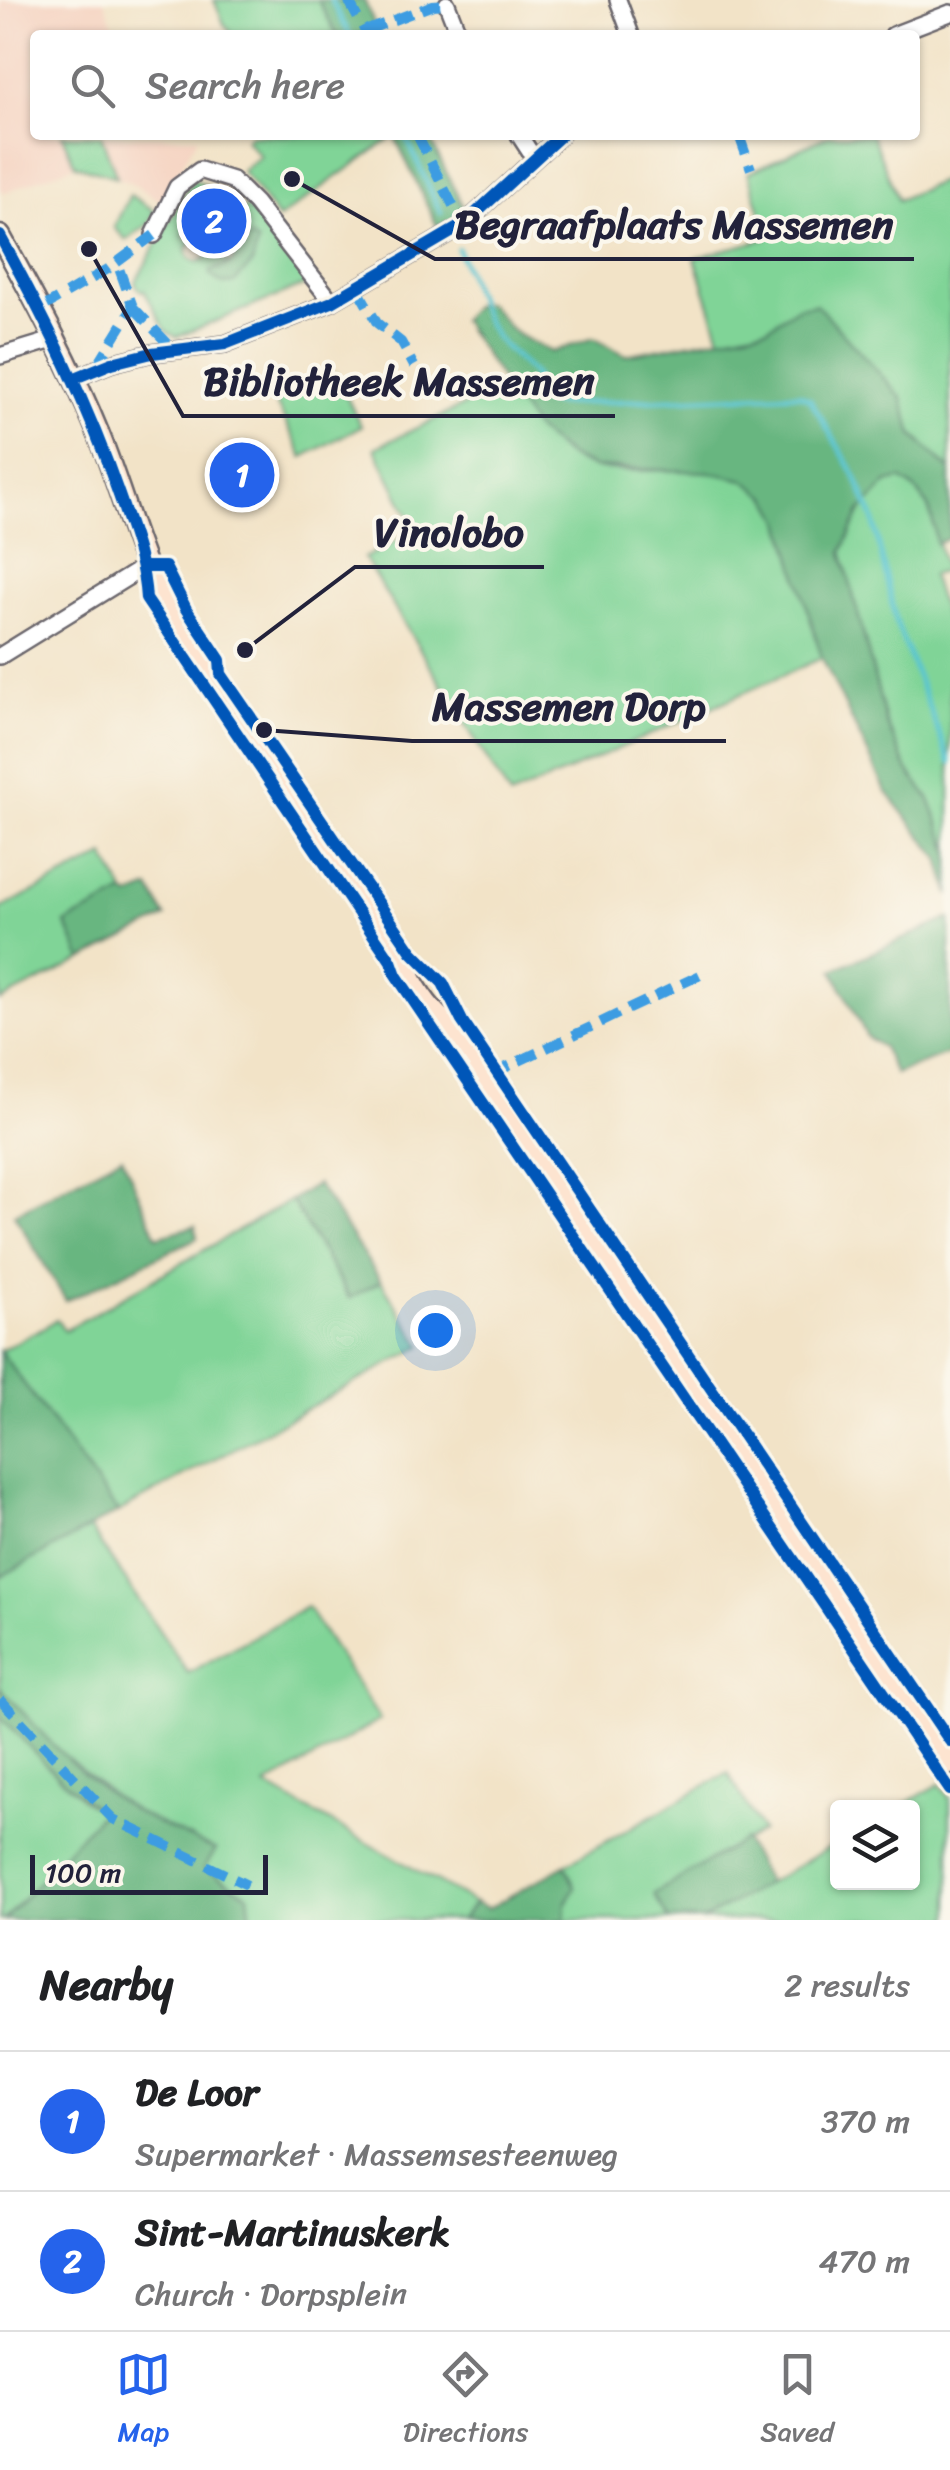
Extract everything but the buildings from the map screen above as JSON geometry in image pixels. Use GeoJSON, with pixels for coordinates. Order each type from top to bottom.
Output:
{"type":"FeatureCollection","features":[{"type":"Feature","properties":{"kind":"main road"},"geometry":{"type":"LineString","coordinates":[[0,236],[75,378],[101,440],[144,567],[171,621],[404,962],[434,1013],[445,1023],[950,1764]]}},
{"type":"Feature","properties":{"kind":"street"},"geometry":{"type":"LineString","coordinates":[[618,0],[629,30]]}},
{"type":"Feature","properties":{"kind":"street"},"geometry":{"type":"LineString","coordinates":[[446,4],[457,30]]}},
{"type":"Feature","properties":{"kind":"street"},"geometry":{"type":"LineString","coordinates":[[906,30],[950,13]]}},
{"type":"Feature","properties":{"kind":"street"},"geometry":{"type":"LineString","coordinates":[[522,140],[534,158]]}},
{"type":"Feature","properties":{"kind":"street"},"geometry":{"type":"LineString","coordinates":[[75,378],[152,353],[225,344],[332,302],[464,225],[555,140]]}},
{"type":"Feature","properties":{"kind":"street"},"geometry":{"type":"LineString","coordinates":[[154,236],[177,187],[200,170],[232,180],[255,203],[332,302]]}},
{"type":"Feature","properties":{"kind":"street"},"geometry":{"type":"LineString","coordinates":[[0,356],[56,339]]}},
{"type":"Feature","properties":{"kind":"street"},"geometry":{"type":"LineString","coordinates":[[0,656],[144,567]]}},
{"type":"Feature","properties":{"kind":"shaded area"},"geometry":{"type":"Polygon","coordinates":[[[0,0],[104,0],[115,30],[30,30],[30,140],[196,140],[162,202],[128,181],[75,165],[3,193],[0,0]]]}},
{"type":"Feature","properties":{"kind":"green space"},"geometry":{"type":"Polygon","coordinates":[[[214,0],[318,0],[334,30],[229,30],[214,0]]]}},
{"type":"Feature","properties":{"kind":"green space"},"geometry":{"type":"Polygon","coordinates":[[[318,0],[364,0],[377,30],[334,30],[318,0]]]}},
{"type":"Feature","properties":{"kind":"green space"},"geometry":{"type":"Polygon","coordinates":[[[64,140],[103,140],[117,177],[75,165],[64,140]]]}},
{"type":"Feature","properties":{"kind":"green space"},"geometry":{"type":"Polygon","coordinates":[[[246,140],[388,140],[278,219],[242,171],[260,156],[246,140]]]}},
{"type":"Feature","properties":{"kind":"green space"},"geometry":{"type":"Polygon","coordinates":[[[396,140],[430,140],[467,215],[440,232],[396,140]]]}},
{"type":"Feature","properties":{"kind":"green space"},"geometry":{"type":"Polygon","coordinates":[[[818,140],[874,140],[898,200],[950,177],[950,470],[913,435],[902,398],[834,323],[798,308],[767,328],[720,337],[695,258],[768,238],[748,173],[818,140]]]}},
{"type":"Feature","properties":{"kind":"green space"},"geometry":{"type":"Polygon","coordinates":[[[193,179],[210,188],[183,236],[192,242],[187,249],[189,258],[197,262],[205,259],[208,252],[231,263],[242,242],[229,235],[245,207],[267,223],[312,282],[177,337],[166,331],[144,290],[135,283],[193,179]]]}},
{"type":"Feature","properties":{"kind":"green space"},"geometry":{"type":"Polygon","coordinates":[[[130,195],[155,211],[149,224],[126,240],[114,227],[130,195]]]}},
{"type":"Feature","properties":{"kind":"green space"},"geometry":{"type":"Polygon","coordinates":[[[252,238],[258,242],[252,264],[234,283],[223,284],[210,275],[210,271],[231,263],[242,242],[252,238]]]}},
{"type":"Feature","properties":{"kind":"green space"},"geometry":{"type":"Polygon","coordinates":[[[486,303],[514,331],[552,352],[593,338],[626,355],[767,328],[798,307],[816,304],[902,398],[913,435],[950,470],[950,538],[936,544],[928,506],[901,479],[887,483],[860,512],[842,552],[886,722],[907,769],[930,800],[950,851],[950,896],[940,859],[886,791],[822,658],[782,522],[769,498],[744,480],[709,472],[593,467],[569,456],[535,429],[461,320],[473,306],[486,303]]]}},
{"type":"Feature","properties":{"kind":"green space"},"geometry":{"type":"Polygon","coordinates":[[[335,373],[361,426],[303,457],[274,399],[335,373]]]}},
{"type":"Feature","properties":{"kind":"green space"},"geometry":{"type":"Polygon","coordinates":[[[506,385],[542,434],[578,462],[614,470],[710,472],[753,485],[769,499],[785,529],[822,658],[510,797],[364,558],[416,530],[375,448],[506,385]]]}},
{"type":"Feature","properties":{"kind":"green space"},"geometry":{"type":"Polygon","coordinates":[[[901,479],[914,488],[928,509],[946,571],[931,575],[950,632],[950,851],[930,800],[907,769],[886,722],[842,552],[860,512],[888,482],[901,479]]]}},
{"type":"Feature","properties":{"kind":"green space"},"geometry":{"type":"Polygon","coordinates":[[[105,856],[125,893],[66,923],[82,960],[0,1001],[0,909],[105,856]]]}},
{"type":"Feature","properties":{"kind":"green space"},"geometry":{"type":"Polygon","coordinates":[[[150,888],[166,917],[82,960],[66,923],[125,893],[129,897],[150,888]]]}},
{"type":"Feature","properties":{"kind":"green space"},"geometry":{"type":"Polygon","coordinates":[[[950,918],[950,1053],[895,1074],[882,1047],[867,1037],[833,970],[950,918]]]}},
{"type":"Feature","properties":{"kind":"green space"},"geometry":{"type":"Polygon","coordinates":[[[122,1156],[157,1237],[195,1226],[197,1238],[66,1301],[14,1214],[122,1156]]]}},
{"type":"Feature","properties":{"kind":"green space"},"geometry":{"type":"Polygon","coordinates":[[[317,1184],[381,1281],[350,1298],[291,1200],[317,1184]]]}},
{"type":"Feature","properties":{"kind":"green space"},"geometry":{"type":"Polygon","coordinates":[[[291,1200],[349,1298],[381,1281],[422,1346],[118,1512],[0,1351],[57,1320],[64,1331],[291,1200]]]}},
{"type":"Feature","properties":{"kind":"green space"},"geometry":{"type":"Polygon","coordinates":[[[0,1351],[118,1512],[0,1577],[0,1351]]]}},
{"type":"Feature","properties":{"kind":"green space"},"geometry":{"type":"Polygon","coordinates":[[[90,1528],[188,1673],[307,1607],[380,1720],[266,1786],[475,1903],[461,1920],[251,1920],[248,1895],[204,1868],[215,1850],[138,1813],[52,1745],[0,1687],[0,1577],[90,1528]]]}},
{"type":"Feature","properties":{"kind":"green space"},"geometry":{"type":"Polygon","coordinates":[[[0,1687],[47,1739],[99,1787],[138,1813],[216,1850],[204,1868],[248,1895],[251,1920],[4,1920],[101,1813],[58,1777],[0,1716],[0,1687]]]}},
{"type":"Feature","properties":{"kind":"green space"},"geometry":{"type":"Polygon","coordinates":[[[0,1716],[84,1801],[102,1813],[4,1920],[0,1920],[0,1716]]]}},
{"type":"Feature","properties":{"kind":"green space"},"geometry":{"type":"Polygon","coordinates":[[[728,1773],[762,1831],[655,1895],[669,1920],[565,1920],[566,1902],[575,1887],[565,1865],[728,1773]]]}},
{"type":"Feature","properties":{"kind":"green space"},"geometry":{"type":"Polygon","coordinates":[[[940,1784],[950,1799],[950,1920],[703,1920],[830,1847],[830,1890],[920,1890],[920,1800],[911,1800],[940,1784]]]}},
{"type":"Feature","properties":{"kind":"green space"},"geometry":{"type":"Polygon","coordinates":[[[744,1840],[768,1883],[703,1920],[669,1920],[654,1894],[744,1840]]]}},
{"type":"Feature","properties":{"kind":"green space"},"geometry":{"type":"Polygon","coordinates":[[[565,1865],[575,1887],[566,1902],[565,1920],[461,1920],[475,1903],[487,1909],[565,1865]]]}},
{"type":"Feature","properties":{"kind":"waterway"},"geometry":{"type":"LineString","coordinates":[[331,0],[347,30]]}},
{"type":"Feature","properties":{"kind":"waterway"},"geometry":{"type":"LineString","coordinates":[[407,140],[441,213]]}},
{"type":"Feature","properties":{"kind":"waterway"},"geometry":{"type":"LineString","coordinates":[[458,249],[484,317],[497,339],[534,375],[534,398],[557,404],[799,394],[810,399],[855,475],[873,518],[896,622],[950,762]]}},
{"type":"Feature","properties":{"kind":"marked path"},"geometry":{"type":"LineString","coordinates":[[348,0],[364,30]]}},
{"type":"Feature","properties":{"kind":"marked path"},"geometry":{"type":"LineString","coordinates":[[368,30],[433,5],[447,4]]}},
{"type":"Feature","properties":{"kind":"marked path"},"geometry":{"type":"LineString","coordinates":[[420,140],[463,225]]}},
{"type":"Feature","properties":{"kind":"marked path"},"geometry":{"type":"LineString","coordinates":[[741,140],[751,169]]}},
{"type":"Feature","properties":{"kind":"marked path"},"geometry":{"type":"LineString","coordinates":[[40,309],[108,269],[154,235]]}},
{"type":"Feature","properties":{"kind":"marked path"},"geometry":{"type":"LineString","coordinates":[[96,367],[133,307],[117,263]]}},
{"type":"Feature","properties":{"kind":"marked path"},"geometry":{"type":"LineString","coordinates":[[357,288],[377,323],[401,342],[414,366]]}},
{"type":"Feature","properties":{"kind":"marked path"},"geometry":{"type":"LineString","coordinates":[[133,307],[174,350]]}},
{"type":"Feature","properties":{"kind":"marked path"},"geometry":{"type":"LineString","coordinates":[[492,1074],[700,975]]}},
{"type":"Feature","properties":{"kind":"marked path"},"geometry":{"type":"LineString","coordinates":[[0,1699],[113,1819],[247,1885]]}},
{"type":"Feature","properties":{"kind":"cycle path"},"geometry":{"type":"LineString","coordinates":[[75,378],[152,353],[225,344],[332,302],[463,225],[556,140]]}},
{"type":"Feature","properties":{"kind":"cycle path"},"geometry":{"type":"LineString","coordinates":[[0,236],[50,331],[94,428],[136,546],[146,599],[391,961],[396,975],[950,1790]]}},
{"type":"Feature","properties":{"kind":"cycle path"},"geometry":{"type":"LineString","coordinates":[[144,567],[165,567],[186,609],[220,660],[221,674],[412,952],[443,983],[462,1021],[950,1741]]}},
{"type":"Feature","properties":{"kind":"place","name":"Begraafplaats Massemen"},"geometry":{"type":"Point","coordinates":[292,179]}},
{"type":"Feature","properties":{"kind":"place","name":"Sint-Martinuskerk"},"geometry":{"type":"Point","coordinates":[214,221]}},
{"type":"Feature","properties":{"kind":"place","name":"Bibliotheek Massemen"},"geometry":{"type":"Point","coordinates":[89,249]}},
{"type":"Feature","properties":{"kind":"place","name":"De Loor"},"geometry":{"type":"Point","coordinates":[242,475]}},
{"type":"Feature","properties":{"kind":"place","name":"Vinolobo"},"geometry":{"type":"Point","coordinates":[245,650]}},
{"type":"Feature","properties":{"kind":"place","name":"Massemen Dorp"},"geometry":{"type":"Point","coordinates":[264,730]}}]}
